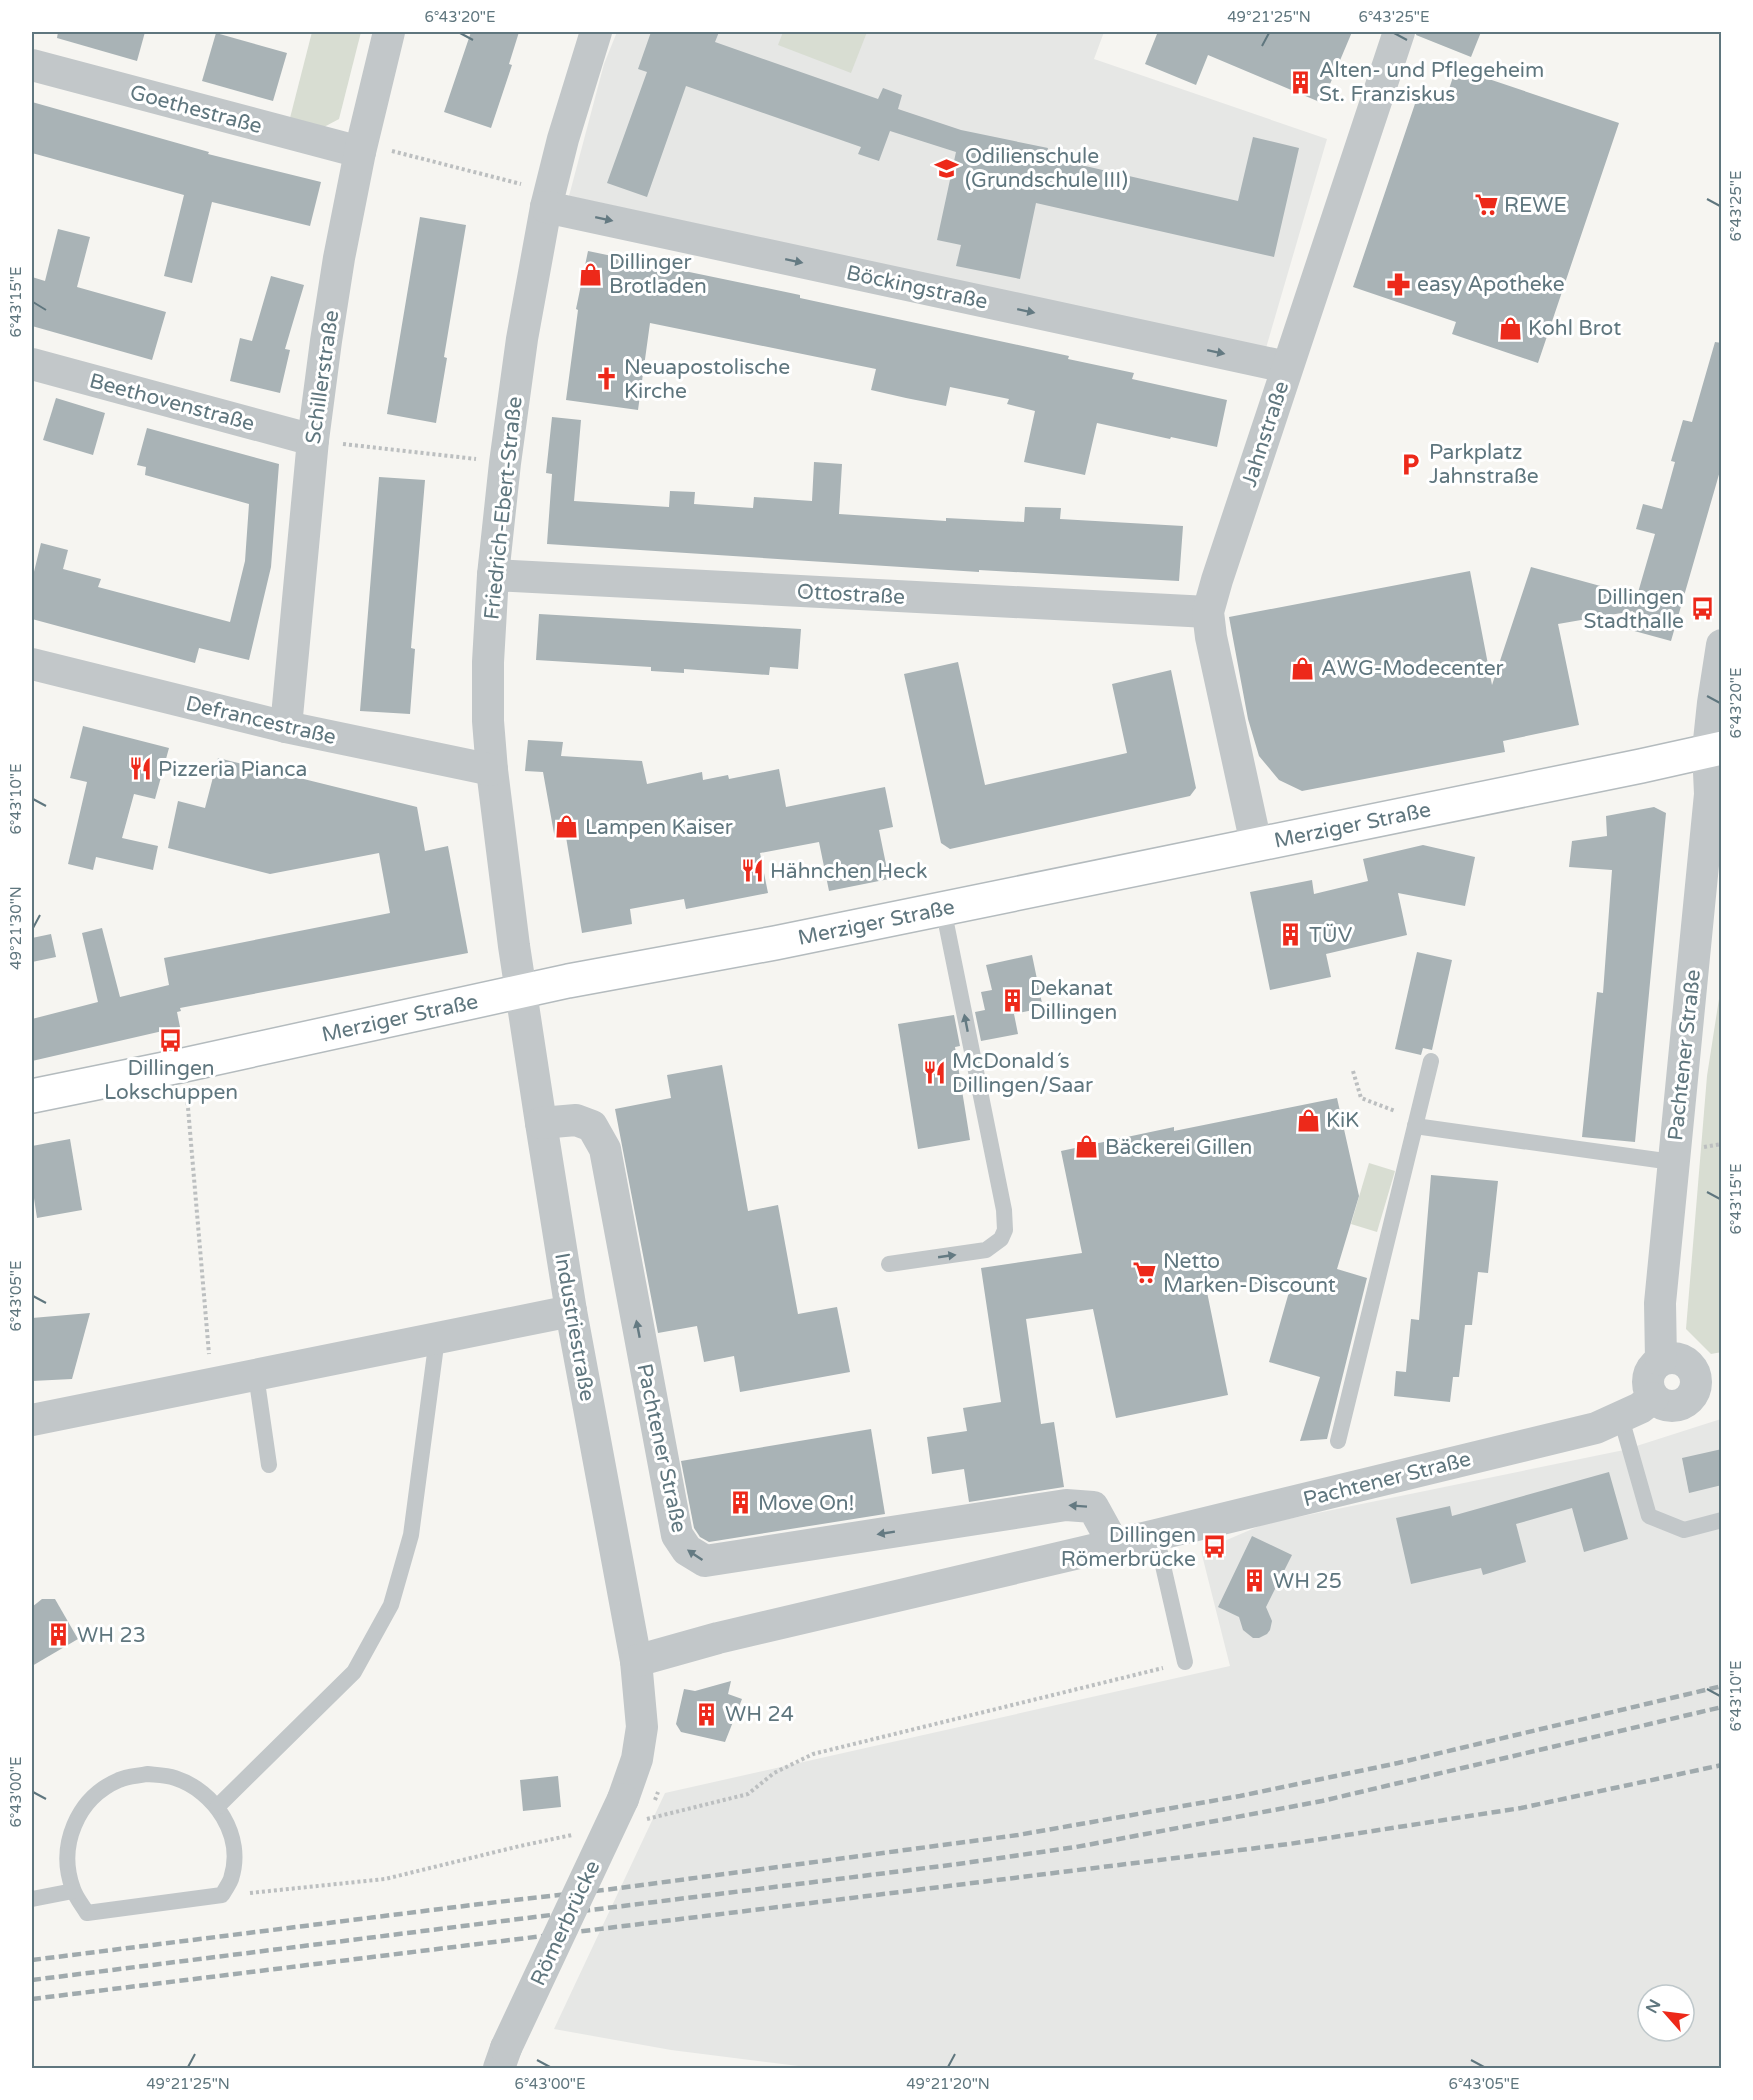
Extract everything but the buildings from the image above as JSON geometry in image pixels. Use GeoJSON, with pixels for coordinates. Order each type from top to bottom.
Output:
{"type":"FeatureCollection","features":[{"type":"Feature","properties":{"kind":"main road","name":"Merziger Straße"},"geometry":{"type":"LineString","coordinates":[[32,1096],[568,981],[775,943],[1715,749]]}},
{"type":"Feature","properties":{"kind":"street","name":"Schillerstraße"},"geometry":{"type":"LineString","coordinates":[[286,728],[313,440],[339,258],[361,148],[389,32]]}},
{"type":"Feature","properties":{"kind":"street","name":"Friedrich-Ebert-Straße"},"geometry":{"type":"LineString","coordinates":[[521,992],[492,770],[488,721],[488,662],[493,574],[504,463],[522,339],[548,199],[563,139],[596,32]]}},
{"type":"Feature","properties":{"kind":"street","name":"Jahnstraße"},"geometry":{"type":"LineString","coordinates":[[1256,844],[1211,637],[1208,612],[1399,32]]}},
{"type":"Feature","properties":{"kind":"street","name":"Goethestraße"},"geometry":{"type":"LineString","coordinates":[[32,65],[361,148]]}},
{"type":"Feature","properties":{"kind":"street","name":"Böckingstraße"},"geometry":{"type":"LineString","coordinates":[[548,199],[1287,367]]}},
{"type":"Feature","properties":{"kind":"street","name":"Beethovenstraße"},"geometry":{"type":"LineString","coordinates":[[32,364],[313,440]]}},
{"type":"Feature","properties":{"kind":"street","name":"Ottostraße"},"geometry":{"type":"LineString","coordinates":[[493,574],[1208,612]]}},
{"type":"Feature","properties":{"kind":"street","name":"Pachtener Straße"},"geometry":{"type":"LineString","coordinates":[[1661,1360],[1660,1303],[1672,1162],[1715,749],[1713,703],[1722,645]]}},
{"type":"Feature","properties":{"kind":"street","name":"Defrancestraße"},"geometry":{"type":"LineString","coordinates":[[32,664],[286,728],[492,770]]}},
{"type":"Feature","properties":{"kind":"street","name":"Industriestraße"},"geometry":{"type":"LineString","coordinates":[[521,992],[571,1311],[636,1661],[642,1726],[637,1759],[623,1799]]}},
{"type":"Feature","properties":{"kind":"street","name":"Pachtener Straße"},"geometry":{"type":"LineString","coordinates":[[541,1123],[576,1120],[592,1126],[605,1149],[677,1535],[687,1550],[705,1561],[1066,1505],[1093,1507],[1114,1545]]}},
{"type":"Feature","properties":{"kind":"street"},"geometry":{"type":"LineString","coordinates":[[32,1420],[571,1311]]}},
{"type":"Feature","properties":{"kind":"street"},"geometry":{"type":"LineString","coordinates":[[1677,1358],[1692,1366],[1696,1374],[1709,1382],[1676,1406],[1660,1403],[1653,1398],[1648,1377],[1655,1364],[1661,1360],[1677,1358]]}},
{"type":"Feature","properties":{"kind":"street","name":"Pachtener Straße"},"geometry":{"type":"LineString","coordinates":[[636,1661],[718,1638],[1596,1428],[1621,1418],[1653,1398]]}},
{"type":"Feature","properties":{"kind":"street","name":"Römerbrücke"},"geometry":{"type":"LineString","coordinates":[[503,2058],[623,1799]]}},
{"type":"Feature","properties":{"kind":"lane"},"geometry":{"type":"LineString","coordinates":[[889,1264],[986,1250],[1001,1239],[1005,1230],[1004,1210],[943,908]]}},
{"type":"Feature","properties":{"kind":"lane"},"geometry":{"type":"LineString","coordinates":[[1338,1441],[1431,1061]]}},
{"type":"Feature","properties":{"kind":"lane"},"geometry":{"type":"LineString","coordinates":[[1416,1122],[1672,1162]]}},
{"type":"Feature","properties":{"kind":"lane"},"geometry":{"type":"LineString","coordinates":[[217,1807],[354,1672],[391,1605],[411,1535],[436,1338]]}},
{"type":"Feature","properties":{"kind":"lane"},"geometry":{"type":"LineString","coordinates":[[256,1375],[269,1465]]}},
{"type":"Feature","properties":{"kind":"lane"},"geometry":{"type":"LineString","coordinates":[[1621,1418],[1649,1516],[1684,1530],[1722,1520]]}},
{"type":"Feature","properties":{"kind":"lane"},"geometry":{"type":"LineString","coordinates":[[1156,1535],[1185,1662]]}},
{"type":"Feature","properties":{"kind":"lane"},"geometry":{"type":"LineString","coordinates":[[147,1774],[174,1777],[198,1788],[217,1807],[230,1830],[234,1855],[231,1878],[222,1896],[87,1914],[73,1891],[67,1865],[69,1838],[79,1813],[97,1793],[120,1779],[147,1774]]}},
{"type":"Feature","properties":{"kind":"lane"},"geometry":{"type":"LineString","coordinates":[[32,1899],[73,1891]]}},
{"type":"Feature","properties":{"kind":"path"},"geometry":{"type":"LineString","coordinates":[[361,148],[548,199]]}},
{"type":"Feature","properties":{"kind":"path"},"geometry":{"type":"LineString","coordinates":[[313,440],[504,463]]}},
{"type":"Feature","properties":{"kind":"path"},"geometry":{"type":"LineString","coordinates":[[184,1065],[212,1383]]}},
{"type":"Feature","properties":{"kind":"path"},"geometry":{"type":"LineString","coordinates":[[1353,1071],[1358,1095],[1364,1101],[1416,1122]]}},
{"type":"Feature","properties":{"kind":"path"},"geometry":{"type":"LineString","coordinates":[[1711,1146],[1722,1144]]}},
{"type":"Feature","properties":{"kind":"path"},"geometry":{"type":"LineString","coordinates":[[647,1819],[748,1794],[774,1773],[813,1754],[1185,1662]]}},
{"type":"Feature","properties":{"kind":"path"},"geometry":{"type":"LineString","coordinates":[[222,1896],[385,1879],[578,1834]]}},
{"type":"Feature","properties":{"kind":"shaded area"},"geometry":{"type":"Polygon","coordinates":[[[312,32],[361,32],[339,119],[324,127],[290,118],[312,32]]]}},
{"type":"Feature","properties":{"kind":"shaded area","name":"Odilienschule (Grundschule III)"},"geometry":{"type":"Polygon","coordinates":[[[617,32],[1104,32],[1094,59],[1327,139],[1266,348],[569,196],[604,64],[617,32]]]}},
{"type":"Feature","properties":{"kind":"shaded area"},"geometry":{"type":"Polygon","coordinates":[[[783,32],[867,32],[851,73],[778,45],[783,32]]]}},
{"type":"Feature","properties":{"kind":"shaded area"},"geometry":{"type":"Polygon","coordinates":[[[1721,986],[1722,1352],[1711,1354],[1686,1329],[1707,1076],[1721,986]]]}},
{"type":"Feature","properties":{"kind":"shaded area"},"geometry":{"type":"Polygon","coordinates":[[[1369,1163],[1395,1171],[1377,1232],[1351,1224],[1369,1163]]]}},
{"type":"Feature","properties":{"kind":"shaded area"},"geometry":{"type":"Polygon","coordinates":[[[1721,1419],[1721,2068],[815,2068],[671,2050],[554,2029],[665,1793],[1230,1666],[1201,1551],[1264,1524],[1624,1450],[1721,1419]]]}},
{"type":"Feature","properties":{"kind":"railway"},"geometry":{"type":"LineString","coordinates":[[32,1960],[612,1889],[1018,1835],[1240,1796],[1398,1763],[1722,1686]]}},
{"type":"Feature","properties":{"kind":"railway"},"geometry":{"type":"LineString","coordinates":[[32,1980],[958,1864],[1076,1847],[1322,1801],[1722,1707]]}},
{"type":"Feature","properties":{"kind":"railway"},"geometry":{"type":"LineString","coordinates":[[32,1999],[1289,1844],[1521,1808],[1722,1765]]}},
{"type":"Feature","properties":{"kind":"place","name":"Alten- und Pflegeheim St. Franziskus"},"geometry":{"type":"Point","coordinates":[1301,82]}},
{"type":"Feature","properties":{"kind":"place","name":"Odilienschule (Grundschule III)"},"geometry":{"type":"Point","coordinates":[947,168]}},
{"type":"Feature","properties":{"kind":"place","name":"REWE"},"geometry":{"type":"Point","coordinates":[1486,205]}},
{"type":"Feature","properties":{"kind":"place","name":"Dillinger Brotladen"},"geometry":{"type":"Point","coordinates":[591,274]}},
{"type":"Feature","properties":{"kind":"place","name":"easy Apotheke"},"geometry":{"type":"Point","coordinates":[1399,284]}},
{"type":"Feature","properties":{"kind":"place","name":"Kohl Brot"},"geometry":{"type":"Point","coordinates":[1510,328]}},
{"type":"Feature","properties":{"kind":"place","name":"Neuapostolische Kirche"},"geometry":{"type":"Point","coordinates":[606,379]}},
{"type":"Feature","properties":{"kind":"place","name":"Parkplatz Jahnstraße"},"geometry":{"type":"Point","coordinates":[1411,464]}},
{"type":"Feature","properties":{"kind":"place","name":"Dillingen Stadthalle"},"geometry":{"type":"Point","coordinates":[1702,609]}},
{"type":"Feature","properties":{"kind":"place","name":"AWG-Modecenter"},"geometry":{"type":"Point","coordinates":[1303,668]}},
{"type":"Feature","properties":{"kind":"place","name":"Pizzeria Pianca"},"geometry":{"type":"Point","coordinates":[140,769]}},
{"type":"Feature","properties":{"kind":"place","name":"Lampen Kaiser"},"geometry":{"type":"Point","coordinates":[567,827]}},
{"type":"Feature","properties":{"kind":"place","name":"Hähnchen Heck"},"geometry":{"type":"Point","coordinates":[752,871]}},
{"type":"Feature","properties":{"kind":"place","name":"TÜV"},"geometry":{"type":"Point","coordinates":[1291,935]}},
{"type":"Feature","properties":{"kind":"place","name":"Dekanat Dillingen"},"geometry":{"type":"Point","coordinates":[1012,1000]}},
{"type":"Feature","properties":{"kind":"place","name":"Dillingen Lokschuppen"},"geometry":{"type":"Point","coordinates":[171,1040]}},
{"type":"Feature","properties":{"kind":"place","name":"McDonald´s Dillingen/Saar"},"geometry":{"type":"Point","coordinates":[934,1073]}},
{"type":"Feature","properties":{"kind":"place","name":"KiK"},"geometry":{"type":"Point","coordinates":[1308,1120]}},
{"type":"Feature","properties":{"kind":"place","name":"Bäckerei Gillen"},"geometry":{"type":"Point","coordinates":[1087,1147]}},
{"type":"Feature","properties":{"kind":"place","name":"Netto Marken-Discount"},"geometry":{"type":"Point","coordinates":[1145,1273]}},
{"type":"Feature","properties":{"kind":"place","name":"Move On!"},"geometry":{"type":"Point","coordinates":[740,1503]}},
{"type":"Feature","properties":{"kind":"place","name":"Dillingen Römerbrücke"},"geometry":{"type":"Point","coordinates":[1214,1547]}},
{"type":"Feature","properties":{"kind":"place","name":"WH 25"},"geometry":{"type":"Point","coordinates":[1255,1581]}},
{"type":"Feature","properties":{"kind":"place","name":"WH 23"},"geometry":{"type":"Point","coordinates":[59,1635]}},
{"type":"Feature","properties":{"kind":"place","name":"WH 24"},"geometry":{"type":"Point","coordinates":[707,1714]}}]}
